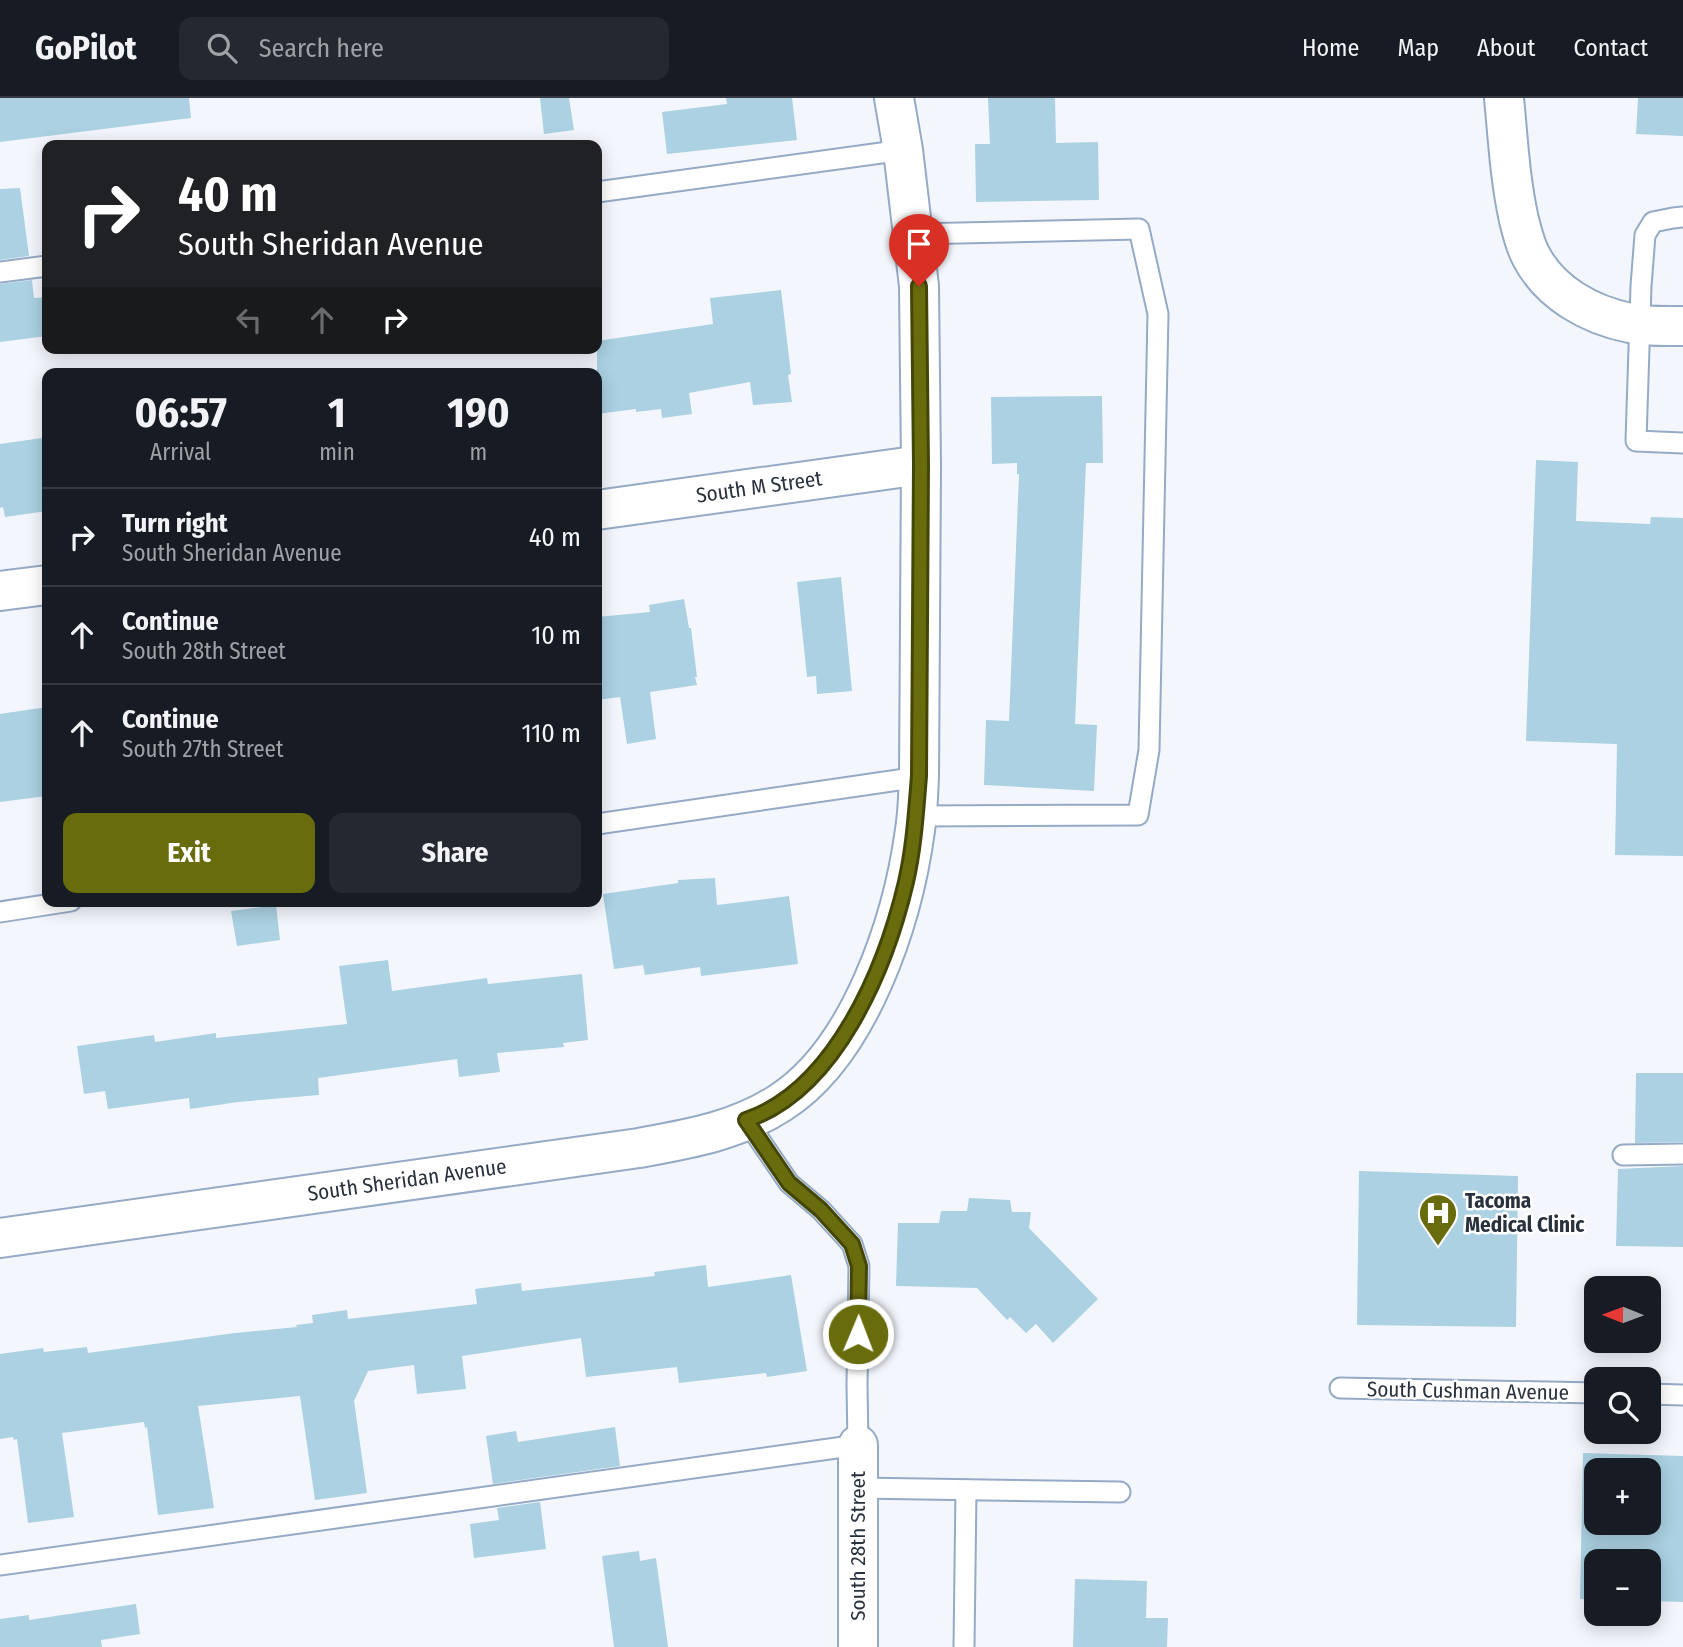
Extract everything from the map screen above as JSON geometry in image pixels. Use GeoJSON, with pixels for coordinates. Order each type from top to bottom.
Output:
{"type":"FeatureCollection","features":[{"type":"Feature","properties":{"kind":"street"},"geometry":{"type":"LineString","coordinates":[[894,98],[919,286],[921,465],[919,776],[916,816]]}},
{"type":"Feature","properties":{"kind":"street"},"geometry":{"type":"LineString","coordinates":[[1504,98],[1512,185],[1523,235],[1530,255],[1544,275],[1558,290],[1578,304],[1611,319],[1639,324],[1683,326]]}},
{"type":"Feature","properties":{"kind":"street","name":"South M Street"},"geometry":{"type":"LineString","coordinates":[[602,509],[921,465]]}},
{"type":"Feature","properties":{"kind":"street"},"geometry":{"type":"LineString","coordinates":[[0,591],[42,586]]}},
{"type":"Feature","properties":{"kind":"street","name":"South Sheridan Avenue"},"geometry":{"type":"LineString","coordinates":[[0,1238],[639,1148],[699,1137],[755,1118],[803,1087],[822,1066],[841,1041],[872,983],[906,883],[916,816]]}},
{"type":"Feature","properties":{"kind":"street","name":"South 28th Street"},"geometry":{"type":"LineString","coordinates":[[858,1445],[858,1647]]}},
{"type":"Feature","properties":{"kind":"lane"},"geometry":{"type":"LineString","coordinates":[[602,191],[903,150]]}},
{"type":"Feature","properties":{"kind":"lane"},"geometry":{"type":"LineString","coordinates":[[1683,218],[1653,222],[1645,235],[1639,324],[1636,441],[1683,443]]}},
{"type":"Feature","properties":{"kind":"lane"},"geometry":{"type":"LineString","coordinates":[[913,234],[1139,229],[1158,314],[1149,750],[1138,815],[916,816]]}},
{"type":"Feature","properties":{"kind":"lane"},"geometry":{"type":"LineString","coordinates":[[0,272],[42,267]]}},
{"type":"Feature","properties":{"kind":"lane"},"geometry":{"type":"LineString","coordinates":[[602,823],[919,776]]}},
{"type":"Feature","properties":{"kind":"lane"},"geometry":{"type":"LineString","coordinates":[[0,912],[42,905]]}},
{"type":"Feature","properties":{"kind":"lane"},"geometry":{"type":"LineString","coordinates":[[0,1565],[858,1445],[859,1266],[852,1244],[821,1210],[789,1183],[746,1120]]}},
{"type":"Feature","properties":{"kind":"lane"},"geometry":{"type":"LineString","coordinates":[[1623,1155],[1683,1154]]}},
{"type":"Feature","properties":{"kind":"lane","name":"South Cushman Avenue"},"geometry":{"type":"LineString","coordinates":[[1340,1388],[1584,1393]]}},
{"type":"Feature","properties":{"kind":"lane"},"geometry":{"type":"LineString","coordinates":[[1661,1394],[1683,1395]]}},
{"type":"Feature","properties":{"kind":"lane"},"geometry":{"type":"LineString","coordinates":[[858,1488],[1120,1492]]}},
{"type":"Feature","properties":{"kind":"lane"},"geometry":{"type":"LineString","coordinates":[[964,1647],[966,1490]]}},
{"type":"Feature","properties":{"kind":"building"},"geometry":{"type":"Polygon","coordinates":[[[0,98],[189,98],[191,118],[0,142],[0,98]]]}},
{"type":"Feature","properties":{"kind":"building"},"geometry":{"type":"Polygon","coordinates":[[[540,98],[569,98],[574,130],[544,134],[540,98]]]}},
{"type":"Feature","properties":{"kind":"building"},"geometry":{"type":"Polygon","coordinates":[[[726,98],[792,98],[797,140],[667,154],[662,112],[727,104],[726,98]]]}},
{"type":"Feature","properties":{"kind":"building"},"geometry":{"type":"Polygon","coordinates":[[[988,98],[1055,98],[1056,143],[1098,142],[1099,200],[976,202],[975,144],[990,144],[988,98]]]}},
{"type":"Feature","properties":{"kind":"building"},"geometry":{"type":"Polygon","coordinates":[[[1638,98],[1683,98],[1683,136],[1636,134],[1638,98]]]}},
{"type":"Feature","properties":{"kind":"building"},"geometry":{"type":"Polygon","coordinates":[[[20,188],[29,256],[0,260],[0,189],[20,188]]]}},
{"type":"Feature","properties":{"kind":"building"},"geometry":{"type":"Polygon","coordinates":[[[32,280],[34,298],[42,297],[42,337],[0,342],[0,284],[32,280]]]}},
{"type":"Feature","properties":{"kind":"building"},"geometry":{"type":"Polygon","coordinates":[[[781,290],[792,402],[753,405],[750,382],[689,393],[692,414],[662,418],[661,409],[602,413],[602,368],[597,368],[597,354],[602,354],[602,340],[713,324],[710,298],[781,290]]]}},
{"type":"Feature","properties":{"kind":"building"},"geometry":{"type":"Polygon","coordinates":[[[1102,396],[1103,463],[1086,463],[1075,724],[1097,725],[1094,791],[984,785],[986,720],[1009,721],[1019,474],[1017,463],[992,464],[991,397],[1102,396]]]}},
{"type":"Feature","properties":{"kind":"building"},"geometry":{"type":"Polygon","coordinates":[[[42,438],[42,512],[5,517],[3,507],[0,508],[0,444],[42,438]]]}},
{"type":"Feature","properties":{"kind":"building"},"geometry":{"type":"Polygon","coordinates":[[[1536,460],[1578,462],[1576,521],[1650,524],[1651,517],[1683,518],[1683,856],[1615,855],[1617,744],[1526,741],[1536,460]]]}},
{"type":"Feature","properties":{"kind":"building"},"geometry":{"type":"Polygon","coordinates":[[[841,577],[852,691],[817,694],[816,676],[807,677],[797,582],[841,577]]]}},
{"type":"Feature","properties":{"kind":"building"},"geometry":{"type":"Polygon","coordinates":[[[684,599],[691,628],[697,685],[650,692],[656,739],[627,744],[620,697],[602,699],[602,617],[650,612],[649,605],[684,599]]]}},
{"type":"Feature","properties":{"kind":"building"},"geometry":{"type":"Polygon","coordinates":[[[42,708],[42,797],[0,802],[0,714],[42,708]]]}},
{"type":"Feature","properties":{"kind":"building"},"geometry":{"type":"Polygon","coordinates":[[[715,878],[717,905],[789,896],[798,964],[701,976],[700,967],[645,975],[643,965],[614,969],[603,894],[678,883],[678,880],[715,878]]]}},
{"type":"Feature","properties":{"kind":"building"},"geometry":{"type":"Polygon","coordinates":[[[276,907],[280,940],[237,946],[231,911],[276,907]]]}},
{"type":"Feature","properties":{"kind":"building"},"geometry":{"type":"Polygon","coordinates":[[[388,960],[392,991],[487,978],[488,984],[582,974],[588,1040],[563,1043],[564,1047],[497,1053],[500,1072],[459,1077],[457,1059],[318,1078],[319,1095],[190,1109],[189,1098],[108,1109],[105,1091],[84,1094],[77,1046],[154,1035],[155,1042],[216,1033],[216,1038],[347,1024],[339,966],[388,960]]]}},
{"type":"Feature","properties":{"kind":"building"},"geometry":{"type":"Polygon","coordinates":[[[1636,1073],[1683,1073],[1683,1142],[1635,1143],[1636,1073]]]}},
{"type":"Feature","properties":{"kind":"building"},"geometry":{"type":"Polygon","coordinates":[[[1683,1166],[1683,1247],[1616,1246],[1618,1169],[1683,1166]]]}},
{"type":"Feature","properties":{"kind":"building","name":"Tacoma Medical Clinic"},"geometry":{"type":"Polygon","coordinates":[[[1359,1171],[1518,1176],[1516,1327],[1357,1325],[1359,1171]]]}},
{"type":"Feature","properties":{"kind":"building"},"geometry":{"type":"Polygon","coordinates":[[[969,1198],[1010,1200],[1012,1212],[1031,1212],[1029,1228],[1098,1299],[1053,1343],[1036,1324],[1026,1333],[1010,1317],[1007,1320],[977,1288],[896,1286],[898,1223],[939,1223],[941,1211],[967,1211],[969,1198]]]}},
{"type":"Feature","properties":{"kind":"building"},"geometry":{"type":"Polygon","coordinates":[[[706,1265],[708,1287],[791,1275],[807,1371],[767,1377],[766,1373],[679,1383],[677,1367],[586,1377],[581,1338],[462,1356],[466,1389],[417,1394],[414,1365],[368,1371],[354,1401],[367,1493],[315,1500],[300,1396],[198,1406],[214,1508],[158,1515],[147,1427],[145,1428],[144,1422],[62,1433],[74,1517],[28,1523],[17,1439],[0,1439],[0,1354],[43,1348],[44,1352],[87,1347],[88,1353],[297,1327],[296,1325],[313,1323],[312,1315],[347,1310],[348,1319],[477,1304],[475,1289],[521,1283],[522,1291],[655,1276],[654,1272],[706,1265]]]}},
{"type":"Feature","properties":{"kind":"building"},"geometry":{"type":"Polygon","coordinates":[[[615,1427],[620,1466],[493,1484],[486,1436],[516,1431],[518,1442],[615,1427]]]}},
{"type":"Feature","properties":{"kind":"building"},"geometry":{"type":"Polygon","coordinates":[[[1583,1453],[1683,1456],[1683,1602],[1661,1601],[1661,1549],[1584,1549],[1584,1599],[1580,1599],[1583,1453]]]}},
{"type":"Feature","properties":{"kind":"building"},"geometry":{"type":"Polygon","coordinates":[[[540,1502],[546,1549],[474,1558],[470,1524],[499,1520],[497,1508],[540,1502]]]}},
{"type":"Feature","properties":{"kind":"building"},"geometry":{"type":"Polygon","coordinates":[[[639,1551],[640,1561],[656,1558],[668,1647],[614,1647],[602,1556],[639,1551]]]}},
{"type":"Feature","properties":{"kind":"building"},"geometry":{"type":"Polygon","coordinates":[[[1075,1579],[1147,1581],[1146,1618],[1168,1618],[1167,1647],[1073,1647],[1075,1579]]]}},
{"type":"Feature","properties":{"kind":"building"},"geometry":{"type":"Polygon","coordinates":[[[136,1604],[140,1634],[101,1640],[102,1647],[0,1647],[0,1619],[29,1615],[29,1620],[136,1604]]]}},
{"type":"Feature","properties":{"kind":"place","name":"Tacoma Medical Clinic"},"geometry":{"type":"Point","coordinates":[1438,1247]}},
{"type":"Feature","properties":{"kind":"route"},"geometry":{"type":"LineString","coordinates":[[858,1334],[859,1266],[852,1244],[821,1210],[789,1183],[746,1120],[780,1104],[803,1087],[841,1041],[872,983],[906,883],[916,827],[919,776],[919,286]]}}]}
